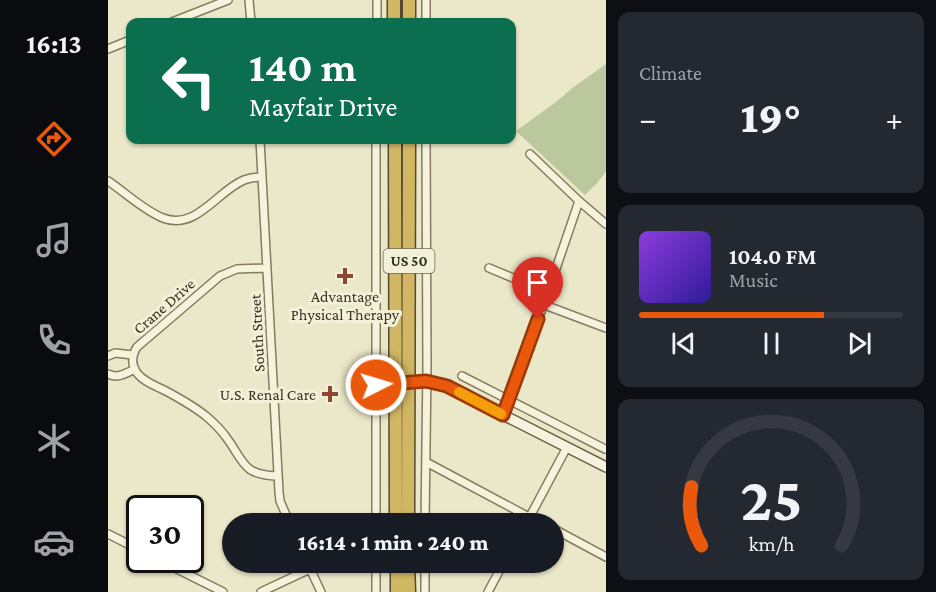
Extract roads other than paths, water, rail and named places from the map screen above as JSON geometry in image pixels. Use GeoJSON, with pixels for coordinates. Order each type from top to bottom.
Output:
{"type":"FeatureCollection","features":[{"type":"Feature","properties":{"kind":"highway"},"geometry":{"type":"LineString","coordinates":[[394,0],[394,18]]}},
{"type":"Feature","properties":{"kind":"highway"},"geometry":{"type":"LineString","coordinates":[[409,0],[409,18]]}},
{"type":"Feature","properties":{"kind":"highway","name":"US 50"},"geometry":{"type":"LineString","coordinates":[[395,144],[408,513]]}},
{"type":"Feature","properties":{"kind":"highway","name":"US 50"},"geometry":{"type":"LineString","coordinates":[[396,513],[409,144]]}},
{"type":"Feature","properties":{"kind":"highway"},"geometry":{"type":"LineString","coordinates":[[397,573],[397,592]]}},
{"type":"Feature","properties":{"kind":"highway"},"geometry":{"type":"LineString","coordinates":[[408,573],[409,592]]}},
{"type":"Feature","properties":{"kind":"street"},"geometry":{"type":"LineString","coordinates":[[182,18],[228,0]]}},
{"type":"Feature","properties":{"kind":"street"},"geometry":{"type":"LineString","coordinates":[[249,0],[251,18]]}},
{"type":"Feature","properties":{"kind":"street"},"geometry":{"type":"LineString","coordinates":[[377,0],[377,18]]}},
{"type":"Feature","properties":{"kind":"street"},"geometry":{"type":"LineString","coordinates":[[426,0],[426,18]]}},
{"type":"Feature","properties":{"kind":"street"},"geometry":{"type":"LineString","coordinates":[[108,49],[126,42]]}},
{"type":"Feature","properties":{"kind":"street","name":"South Street"},"geometry":{"type":"LineString","coordinates":[[260,144],[278,476],[280,501],[285,513]]}},
{"type":"Feature","properties":{"kind":"street"},"geometry":{"type":"LineString","coordinates":[[376,144],[376,513]]}},
{"type":"Feature","properties":{"kind":"street"},"geometry":{"type":"LineString","coordinates":[[425,513],[426,144]]}},
{"type":"Feature","properties":{"kind":"street"},"geometry":{"type":"LineString","coordinates":[[530,154],[606,224]]}},
{"type":"Feature","properties":{"kind":"street"},"geometry":{"type":"LineString","coordinates":[[409,158],[426,157]]}},
{"type":"Feature","properties":{"kind":"street"},"geometry":{"type":"LineString","coordinates":[[108,182],[158,216],[174,220],[189,218],[200,212],[245,179],[262,177]]}},
{"type":"Feature","properties":{"kind":"street"},"geometry":{"type":"LineString","coordinates":[[503,415],[579,201]]}},
{"type":"Feature","properties":{"kind":"street","name":"Crane Drive"},"geometry":{"type":"LineString","coordinates":[[135,369],[133,360],[137,347],[220,276],[237,269],[267,268]]}},
{"type":"Feature","properties":{"kind":"street"},"geometry":{"type":"LineString","coordinates":[[489,268],[542,290],[550,307],[606,328]]}},
{"type":"Feature","properties":{"kind":"street"},"geometry":{"type":"LineString","coordinates":[[108,356],[115,353],[134,355]]}},
{"type":"Feature","properties":{"kind":"street"},"geometry":{"type":"LineString","coordinates":[[108,374],[120,376],[135,369],[142,378],[188,403],[213,423],[227,438],[243,465],[248,469],[278,476]]}},
{"type":"Feature","properties":{"kind":"street"},"geometry":{"type":"LineString","coordinates":[[376,385],[426,381],[447,386],[602,465],[606,448],[462,376]]}},
{"type":"Feature","properties":{"kind":"street"},"geometry":{"type":"LineString","coordinates":[[532,513],[567,447]]}},
{"type":"Feature","properties":{"kind":"street"},"geometry":{"type":"LineString","coordinates":[[426,462],[516,513]]}},
{"type":"Feature","properties":{"kind":"street"},"geometry":{"type":"LineString","coordinates":[[108,534],[126,543]]}},
{"type":"Feature","properties":{"kind":"street"},"geometry":{"type":"LineString","coordinates":[[564,535],[606,557]]}},
{"type":"Feature","properties":{"kind":"street"},"geometry":{"type":"LineString","coordinates":[[181,573],[208,589],[223,592]]}},
{"type":"Feature","properties":{"kind":"street"},"geometry":{"type":"LineString","coordinates":[[261,592],[296,573]]}},
{"type":"Feature","properties":{"kind":"street"},"geometry":{"type":"LineString","coordinates":[[312,573],[321,592]]}},
{"type":"Feature","properties":{"kind":"street"},"geometry":{"type":"LineString","coordinates":[[376,573],[376,592]]}},
{"type":"Feature","properties":{"kind":"street"},"geometry":{"type":"LineString","coordinates":[[425,573],[425,592]]}},
{"type":"Feature","properties":{"kind":"street"},"geometry":{"type":"LineString","coordinates":[[491,591],[499,573]]}},
{"type":"Feature","properties":{"kind":"place","name":"Advantage Physical Therapy"},"geometry":{"type":"Point","coordinates":[345,276]}},
{"type":"Feature","properties":{"kind":"place","name":"U.S. Renal Care"},"geometry":{"type":"Point","coordinates":[330,394]}}]}
